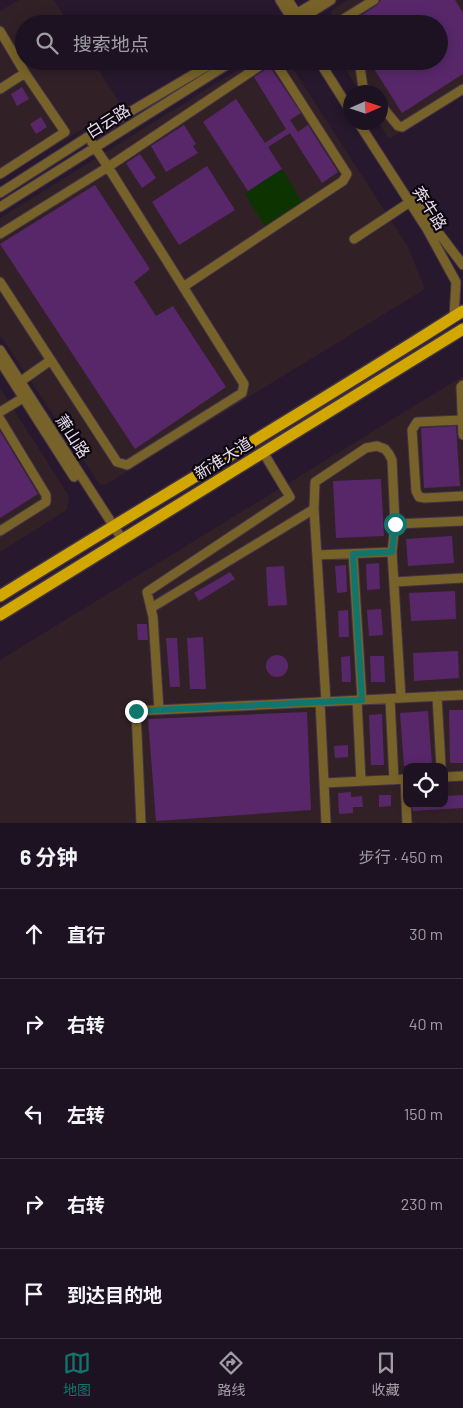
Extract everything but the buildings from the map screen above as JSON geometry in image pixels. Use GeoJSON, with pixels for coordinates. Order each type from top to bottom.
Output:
{"type":"FeatureCollection","features":[{"type":"Feature","properties":{"kind":"main road","name":"新淮大道"},"geometry":{"type":"LineString","coordinates":[[0,596],[458,314]]}},
{"type":"Feature","properties":{"kind":"main road","name":"新淮大道"},"geometry":{"type":"LineString","coordinates":[[0,615],[463,329]]}},
{"type":"Feature","properties":{"kind":"street"},"geometry":{"type":"LineString","coordinates":[[280,0],[291,15]]}},
{"type":"Feature","properties":{"kind":"street"},"geometry":{"type":"LineString","coordinates":[[288,0],[294,15]]}},
{"type":"Feature","properties":{"kind":"street"},"geometry":{"type":"LineString","coordinates":[[303,15],[319,0]]}},
{"type":"Feature","properties":{"kind":"street"},"geometry":{"type":"LineString","coordinates":[[306,15],[331,0]]}},
{"type":"Feature","properties":{"kind":"street"},"geometry":{"type":"LineString","coordinates":[[350,15],[374,0]]}},
{"type":"Feature","properties":{"kind":"street"},"geometry":{"type":"LineString","coordinates":[[0,31],[15,56]]}},
{"type":"Feature","properties":{"kind":"street"},"geometry":{"type":"LineString","coordinates":[[0,174],[65,132],[23,70]]}},
{"type":"Feature","properties":{"kind":"street","name":"白云路"},"geometry":{"type":"LineString","coordinates":[[0,193],[88,137],[201,70]]}},
{"type":"Feature","properties":{"kind":"street","name":"白云路"},"geometry":{"type":"LineString","coordinates":[[0,207],[219,70]]}},
{"type":"Feature","properties":{"kind":"street"},"geometry":{"type":"LineString","coordinates":[[0,234],[108,167],[254,70]]}},
{"type":"Feature","properties":{"kind":"street"},"geometry":{"type":"LineString","coordinates":[[183,286],[343,181],[348,174],[280,70]]}},
{"type":"Feature","properties":{"kind":"street"},"geometry":{"type":"LineString","coordinates":[[325,70],[343,99]]}},
{"type":"Feature","properties":{"kind":"street"},"geometry":{"type":"LineString","coordinates":[[332,70],[343,89]]}},
{"type":"Feature","properties":{"kind":"street"},"geometry":{"type":"LineString","coordinates":[[360,70],[363,85]]}},
{"type":"Feature","properties":{"kind":"street"},"geometry":{"type":"LineString","coordinates":[[0,89],[25,73]]}},
{"type":"Feature","properties":{"kind":"street"},"geometry":{"type":"LineString","coordinates":[[388,115],[398,126],[402,127],[463,89]]}},
{"type":"Feature","properties":{"kind":"street","name":"奔牛路"},"geometry":{"type":"LineString","coordinates":[[363,130],[411,201],[463,265]]}},
{"type":"Feature","properties":{"kind":"street","name":"奔牛路"},"geometry":{"type":"LineString","coordinates":[[369,130],[456,282],[458,314]]}},
{"type":"Feature","properties":{"kind":"street"},"geometry":{"type":"LineString","coordinates":[[0,282],[117,462],[127,465],[242,393],[244,384],[88,137]]}},
{"type":"Feature","properties":{"kind":"street"},"geometry":{"type":"LineString","coordinates":[[354,239],[411,201]]}},
{"type":"Feature","properties":{"kind":"street","name":"萧山路"},"geometry":{"type":"LineString","coordinates":[[0,350],[18,383],[119,541]]}},
{"type":"Feature","properties":{"kind":"street"},"geometry":{"type":"LineString","coordinates":[[18,383],[51,360]]}},
{"type":"Feature","properties":{"kind":"street","name":"萧山路"},"geometry":{"type":"LineString","coordinates":[[0,361],[18,383],[23,398],[110,527]]}},
{"type":"Feature","properties":{"kind":"street"},"geometry":{"type":"LineString","coordinates":[[463,385],[461,387],[463,434]]}},
{"type":"Feature","properties":{"kind":"street"},"geometry":{"type":"LineString","coordinates":[[0,412],[23,398]]}},
{"type":"Feature","properties":{"kind":"street"},"geometry":{"type":"LineString","coordinates":[[0,420],[46,495],[46,502],[0,531]]}},
{"type":"Feature","properties":{"kind":"street"},"geometry":{"type":"LineString","coordinates":[[462,420],[417,422],[412,430],[416,491],[419,497],[463,496]]}},
{"type":"Feature","properties":{"kind":"street"},"geometry":{"type":"LineString","coordinates":[[326,823],[323,702],[314,509],[315,482],[366,448],[377,446],[386,451],[392,460],[395,524],[392,552],[401,698]]}},
{"type":"Feature","properties":{"kind":"street"},"geometry":{"type":"LineString","coordinates":[[159,710],[153,617],[147,592],[290,497],[263,452]]}},
{"type":"Feature","properties":{"kind":"street"},"geometry":{"type":"LineString","coordinates":[[151,608],[314,509]]}},
{"type":"Feature","properties":{"kind":"street"},"geometry":{"type":"LineString","coordinates":[[395,524],[463,521]]}},
{"type":"Feature","properties":{"kind":"street"},"geometry":{"type":"LineString","coordinates":[[317,555],[392,552]]}},
{"type":"Feature","properties":{"kind":"street"},"geometry":{"type":"LineString","coordinates":[[353,554],[361,781]]}},
{"type":"Feature","properties":{"kind":"street"},"geometry":{"type":"LineString","coordinates":[[394,582],[463,578]]}},
{"type":"Feature","properties":{"kind":"street"},"geometry":{"type":"LineString","coordinates":[[142,823],[136,711],[463,695]]}},
{"type":"Feature","properties":{"kind":"street"},"geometry":{"type":"LineString","coordinates":[[437,696],[441,763]]}},
{"type":"Feature","properties":{"kind":"street"},"geometry":{"type":"LineString","coordinates":[[390,698],[394,780]]}},
{"type":"Feature","properties":{"kind":"street"},"geometry":{"type":"LineString","coordinates":[[448,777],[463,776]]}},
{"type":"Feature","properties":{"kind":"street"},"geometry":{"type":"LineString","coordinates":[[324,783],[403,779]]}},
{"type":"Feature","properties":{"kind":"street"},"geometry":{"type":"LineString","coordinates":[[407,808],[407,823]]}},
{"type":"Feature","properties":{"kind":"shaded area"},"geometry":{"type":"Polygon","coordinates":[[[19,0],[54,0],[63,15],[15,15],[15,70],[99,70],[121,105],[0,180],[0,11],[19,0]]]}},
{"type":"Feature","properties":{"kind":"shaded area"},"geometry":{"type":"Polygon","coordinates":[[[348,0],[463,0],[463,93],[389,139],[383,130],[388,130],[388,85],[355,85],[346,70],[448,70],[448,15],[331,15],[332,10],[348,0]]]}},
{"type":"Feature","properties":{"kind":"shaded area"},"geometry":{"type":"Polygon","coordinates":[[[238,70],[294,70],[408,247],[425,289],[107,484],[100,485],[0,335],[0,218],[238,70]]]}},
{"type":"Feature","properties":{"kind":"shaded area"},"geometry":{"type":"Polygon","coordinates":[[[463,376],[463,823],[0,823],[0,660],[463,376]]]}},
{"type":"Feature","properties":{"kind":"shaded area"},"geometry":{"type":"Polygon","coordinates":[[[0,388],[69,496],[67,510],[0,552],[0,388]]]}},
{"type":"Feature","properties":{"kind":"green space"},"geometry":{"type":"Polygon","coordinates":[[[282,169],[302,202],[265,226],[245,194],[282,169]]]}},
{"type":"Feature","properties":{"kind":"route"},"geometry":{"type":"LineString","coordinates":[[136,711],[362,700],[353,554],[392,552],[395,524]]}}]}
